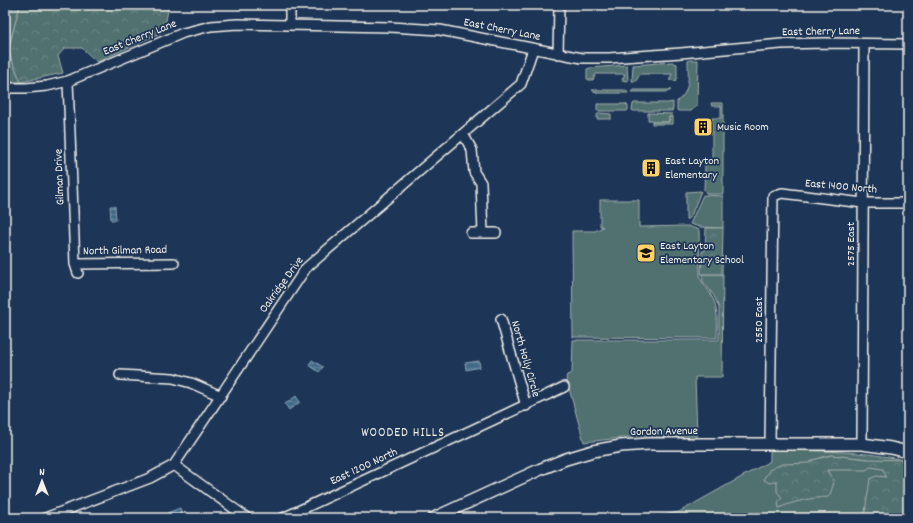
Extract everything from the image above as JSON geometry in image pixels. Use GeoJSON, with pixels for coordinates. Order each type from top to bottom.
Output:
{"type":"FeatureCollection","features":[{"type":"Feature","properties":{"kind":"main road","name":"Gordon Avenue"},"geometry":{"type":"LineString","coordinates":[[436,518],[541,469],[566,459],[593,451],[621,446],[650,444],[862,444],[908,452]]}},
{"type":"Feature","properties":{"kind":"street"},"geometry":{"type":"LineString","coordinates":[[290,5],[290,24]]}},
{"type":"Feature","properties":{"kind":"street"},"geometry":{"type":"LineString","coordinates":[[558,54],[559,5]]}},
{"type":"Feature","properties":{"kind":"street","name":"East Cherry Lane"},"geometry":{"type":"LineString","coordinates":[[5,88],[47,86],[68,80],[183,33],[211,26],[236,24],[290,24],[440,30],[582,58],[681,54],[781,44],[908,44]]}},
{"type":"Feature","properties":{"kind":"street","name":"2575 East"},"geometry":{"type":"LineString","coordinates":[[862,444],[864,44]]}},
{"type":"Feature","properties":{"kind":"street","name":"Oakridge Drive"},"geometry":{"type":"LineString","coordinates":[[45,518],[150,478],[174,465],[306,268],[521,84],[533,48]]}},
{"type":"Feature","properties":{"kind":"street","name":"Gilman Drive"},"geometry":{"type":"LineString","coordinates":[[68,80],[76,268]]}},
{"type":"Feature","properties":{"kind":"street"},"geometry":{"type":"LineString","coordinates":[[463,134],[472,150],[474,172],[481,183],[483,233]]}},
{"type":"Feature","properties":{"kind":"street","name":"East 1400 North"},"geometry":{"type":"LineString","coordinates":[[773,196],[782,193],[863,202],[908,203]]}},
{"type":"Feature","properties":{"kind":"street","name":"2550 East"},"geometry":{"type":"LineString","coordinates":[[770,444],[773,196]]}},
{"type":"Feature","properties":{"kind":"street"},"geometry":{"type":"LineString","coordinates":[[471,233],[496,233]]}},
{"type":"Feature","properties":{"kind":"street","name":"North Gilman Road"},"geometry":{"type":"LineString","coordinates":[[76,268],[174,263]]}},
{"type":"Feature","properties":{"kind":"street","name":"North Holly Circle"},"geometry":{"type":"LineString","coordinates":[[501,318],[526,406]]}},
{"type":"Feature","properties":{"kind":"street"},"geometry":{"type":"LineString","coordinates":[[120,375],[174,378],[191,383],[221,396]]}},
{"type":"Feature","properties":{"kind":"street","name":"East 1200 North"},"geometry":{"type":"LineString","coordinates":[[282,518],[526,406],[564,387]]}},
{"type":"Feature","properties":{"kind":"street"},"geometry":{"type":"LineString","coordinates":[[174,465],[247,518]]}},
{"type":"Feature","properties":{"kind":"green space"},"geometry":{"type":"Polygon","coordinates":[[[5,5],[20,5],[8,51],[21,82],[5,82],[5,5]]]}},
{"type":"Feature","properties":{"kind":"green space"},"geometry":{"type":"Polygon","coordinates":[[[20,5],[169,5],[164,31],[97,62],[82,48],[65,48],[58,56],[63,73],[21,82],[8,51],[20,5]]]}},
{"type":"Feature","properties":{"kind":"green space"},"geometry":{"type":"Polygon","coordinates":[[[698,60],[697,106],[691,111],[678,111],[677,101],[685,93],[687,88],[688,61],[698,60]]]}},
{"type":"Feature","properties":{"kind":"green space"},"geometry":{"type":"Polygon","coordinates":[[[672,62],[677,64],[677,79],[675,81],[669,80],[672,74],[640,74],[636,81],[632,81],[633,65],[672,62]]]}},
{"type":"Feature","properties":{"kind":"green space"},"geometry":{"type":"Polygon","coordinates":[[[627,65],[628,81],[622,80],[625,74],[596,74],[593,80],[587,79],[587,69],[627,65]]]}},
{"type":"Feature","properties":{"kind":"green space"},"geometry":{"type":"Polygon","coordinates":[[[592,90],[626,90],[628,93],[597,93],[592,90]]]}},
{"type":"Feature","properties":{"kind":"green space"},"geometry":{"type":"Polygon","coordinates":[[[634,90],[671,90],[667,92],[632,92],[634,90]]]}},
{"type":"Feature","properties":{"kind":"green space"},"geometry":{"type":"Polygon","coordinates":[[[673,102],[672,111],[632,110],[634,103],[673,102]]]}},
{"type":"Feature","properties":{"kind":"green space"},"geometry":{"type":"Polygon","coordinates":[[[711,103],[723,103],[723,194],[707,194],[704,190],[705,164],[709,164],[712,161],[712,118],[721,118],[721,106],[712,106],[711,103]]]}},
{"type":"Feature","properties":{"kind":"green space"},"geometry":{"type":"Polygon","coordinates":[[[597,104],[626,104],[628,106],[628,110],[599,111],[597,110],[597,104]]]}},
{"type":"Feature","properties":{"kind":"green space"},"geometry":{"type":"Polygon","coordinates":[[[599,113],[611,114],[611,119],[597,119],[597,115],[599,113]]]}},
{"type":"Feature","properties":{"kind":"green space"},"geometry":{"type":"Polygon","coordinates":[[[648,113],[672,114],[673,117],[669,117],[669,122],[652,122],[652,120],[648,120],[648,113]]]}},
{"type":"Feature","properties":{"kind":"green space"},"geometry":{"type":"Polygon","coordinates":[[[669,117],[673,117],[673,124],[652,124],[652,122],[669,122],[669,117]]]}},
{"type":"Feature","properties":{"kind":"green space"},"geometry":{"type":"Polygon","coordinates":[[[701,191],[691,216],[686,220],[686,192],[701,191]]]}},
{"type":"Feature","properties":{"kind":"green space"},"geometry":{"type":"Polygon","coordinates":[[[703,195],[723,196],[723,228],[700,227],[690,224],[703,195]]]}},
{"type":"Feature","properties":{"kind":"green space"},"geometry":{"type":"Polygon","coordinates":[[[600,200],[639,200],[639,227],[688,226],[699,230],[700,277],[714,300],[717,316],[717,338],[573,337],[572,231],[595,231],[603,227],[600,226],[600,200]]]}},
{"type":"Feature","properties":{"kind":"green space"},"geometry":{"type":"Polygon","coordinates":[[[706,228],[723,228],[722,274],[701,274],[702,251],[705,251],[706,228]]]}},
{"type":"Feature","properties":{"kind":"green space"},"geometry":{"type":"Polygon","coordinates":[[[702,274],[723,274],[722,377],[695,377],[697,436],[640,436],[584,442],[566,378],[567,375],[572,373],[573,340],[718,340],[719,308],[714,296],[703,281],[702,274]]]}},
{"type":"Feature","properties":{"kind":"green space"},"geometry":{"type":"Polygon","coordinates":[[[908,316],[908,419],[906,385],[908,316]]]}},
{"type":"Feature","properties":{"kind":"green space"},"geometry":{"type":"Polygon","coordinates":[[[770,450],[857,453],[891,457],[908,461],[906,518],[646,518],[679,512],[770,461],[770,450]],[[831,455],[813,460],[868,459],[831,455]]]}},
{"type":"Feature","properties":{"kind":"green space"},"geometry":{"type":"Polygon","coordinates":[[[831,455],[868,459],[904,460],[908,469],[908,518],[861,518],[865,512],[870,479],[876,476],[886,477],[883,469],[870,467],[866,470],[827,470],[834,482],[828,497],[803,500],[779,508],[778,502],[782,498],[777,491],[777,481],[770,483],[764,480],[765,476],[769,473],[769,470],[782,464],[809,463],[813,460],[831,455]]]}},
{"type":"Feature","properties":{"kind":"water"},"geometry":{"type":"Polygon","coordinates":[[[110,206],[115,206],[116,220],[111,220],[110,206]]]}},
{"type":"Feature","properties":{"kind":"water"},"geometry":{"type":"Polygon","coordinates":[[[312,360],[323,367],[319,372],[309,365],[312,360]]]}},
{"type":"Feature","properties":{"kind":"water"},"geometry":{"type":"Polygon","coordinates":[[[479,361],[480,367],[466,370],[465,363],[479,361]]]}},
{"type":"Feature","properties":{"kind":"water"},"geometry":{"type":"Polygon","coordinates":[[[296,396],[300,402],[289,410],[285,404],[296,396]]]}},
{"type":"Feature","properties":{"kind":"water"},"geometry":{"type":"Polygon","coordinates":[[[180,508],[182,515],[168,518],[167,513],[180,508]]]}},
{"type":"Feature","properties":{"kind":"place","name":"Music Room"},"geometry":{"type":"Point","coordinates":[703,127]}},
{"type":"Feature","properties":{"kind":"place","name":"East Layton Elementary"},"geometry":{"type":"Point","coordinates":[651,168]}},
{"type":"Feature","properties":{"kind":"place","name":"East Layton Elementary School"},"geometry":{"type":"Point","coordinates":[646,253]}},
{"type":"Feature","properties":{"kind":"district","name":"WOODED HILLS"},"geometry":{"type":"Point","coordinates":[403,433]}}]}
